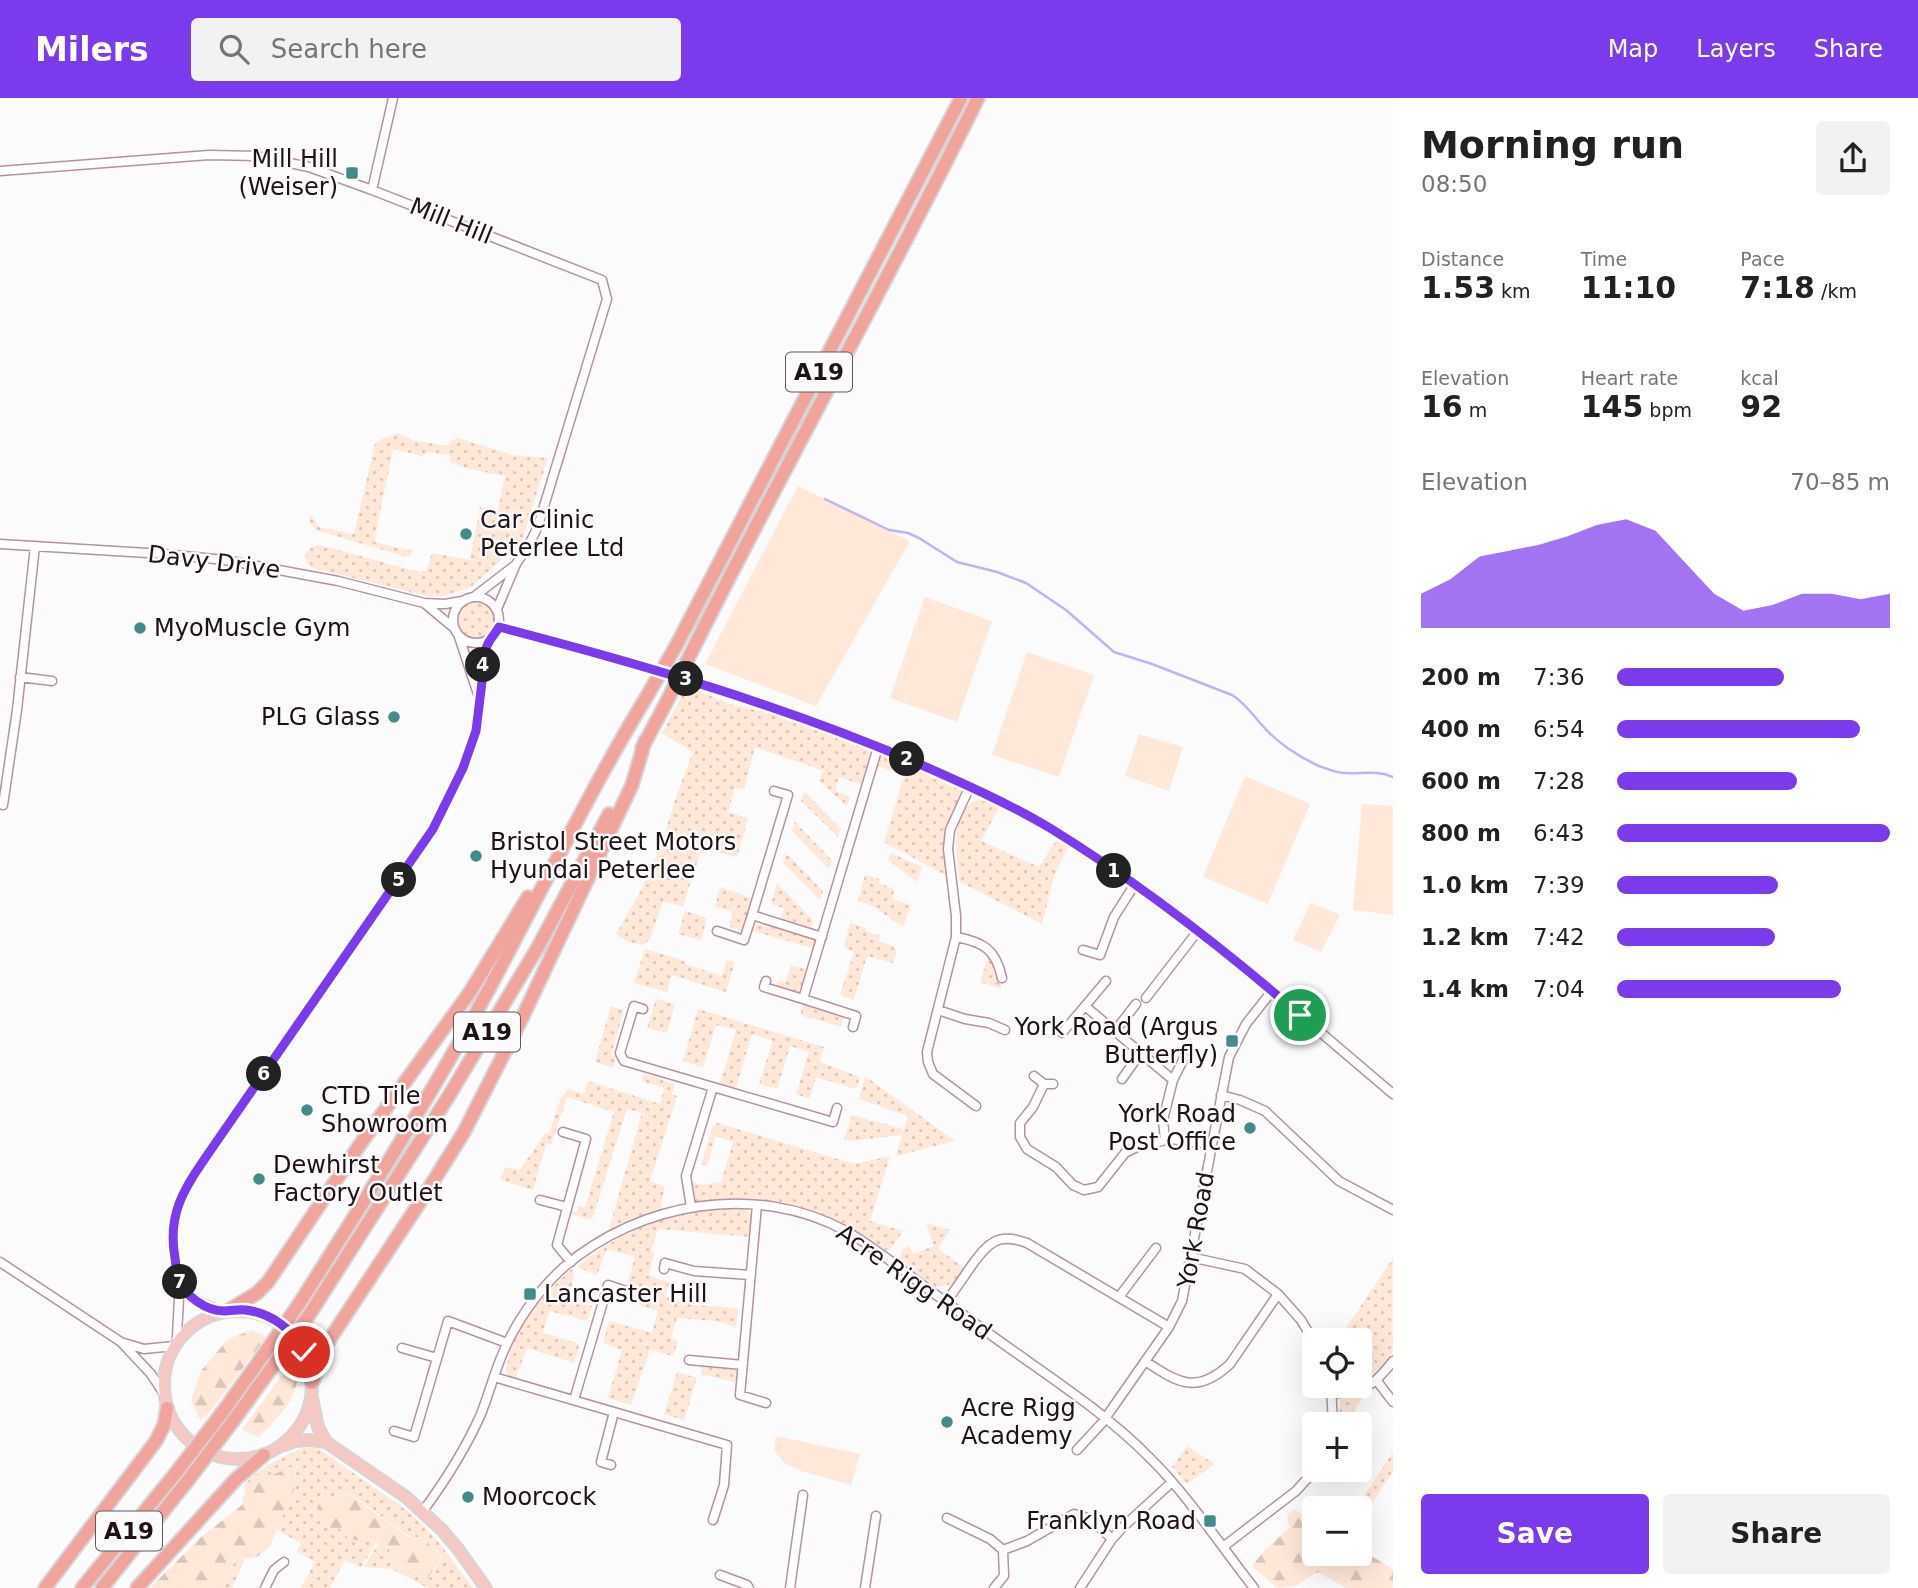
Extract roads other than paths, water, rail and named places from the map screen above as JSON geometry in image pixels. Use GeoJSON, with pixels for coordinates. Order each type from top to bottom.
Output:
{"type":"FeatureCollection","features":[{"type":"Feature","properties":{"kind":"highway","name":"A19"},"geometry":{"type":"LineString","coordinates":[[82,1588],[175,1474],[264,1354],[299,1304],[435,1084],[478,1009],[594,787],[676,646],[961,98]]}},
{"type":"Feature","properties":{"kind":"highway","name":"A19"},"geometry":{"type":"LineString","coordinates":[[102,1588],[190,1479],[311,1312],[450,1094],[538,947],[978,98]]}},
{"type":"Feature","properties":{"kind":"highway"},"geometry":{"type":"LineString","coordinates":[[936,183],[987,98]]}},
{"type":"Feature","properties":{"kind":"highway"},"geometry":{"type":"LineString","coordinates":[[312,1383],[326,1345],[426,1193],[464,1132],[492,1079],[632,785],[645,741]]}},
{"type":"Feature","properties":{"kind":"highway"},"geometry":{"type":"LineString","coordinates":[[226,1311],[257,1293],[268,1282],[361,1143],[470,992],[552,853],[577,820]]}},
{"type":"Feature","properties":{"kind":"highway"},"geometry":{"type":"LineString","coordinates":[[46,1588],[156,1441],[164,1425],[165,1401]]}},
{"type":"Feature","properties":{"kind":"highway"},"geometry":{"type":"LineString","coordinates":[[137,1588],[236,1479],[264,1455]]}},
{"type":"Feature","properties":{"kind":"main road"},"geometry":{"type":"LineString","coordinates":[[326,1442],[318,1427],[312,1398],[310,1364],[304,1351],[284,1326],[257,1312],[226,1311],[196,1322],[175,1344],[166,1365],[165,1401],[176,1427],[191,1443],[210,1454],[240,1459],[264,1455],[295,1441],[326,1442],[423,1511],[458,1549],[486,1588]]}},
{"type":"Feature","properties":{"kind":"main road"},"geometry":{"type":"LineString","coordinates":[[279,1447],[300,1426],[312,1398]]}},
{"type":"Feature","properties":{"kind":"street"},"geometry":{"type":"LineString","coordinates":[[372,190],[393,98]]}},
{"type":"Feature","properties":{"kind":"street","name":"Mill Hill"},"geometry":{"type":"LineString","coordinates":[[0,171],[209,155],[256,156],[309,167],[602,280],[607,299],[538,526],[516,564],[497,609]]}},
{"type":"Feature","properties":{"kind":"street","name":"Davy Drive"},"geometry":{"type":"LineString","coordinates":[[0,544],[225,560],[338,581],[424,603],[445,604],[462,601]]}},
{"type":"Feature","properties":{"kind":"street"},"geometry":{"type":"LineString","coordinates":[[3,805],[35,546]]}},
{"type":"Feature","properties":{"kind":"street","name":"Mill Hill"},"geometry":{"type":"LineString","coordinates":[[475,596],[516,564]]}},
{"type":"Feature","properties":{"kind":"street"},"geometry":{"type":"LineString","coordinates":[[456,632],[465,641],[473,643],[489,640],[499,627],[497,609],[489,600],[475,596],[462,601],[454,612],[456,632],[479,697]]}},
{"type":"Feature","properties":{"kind":"street","name":"Davy Drive"},"geometry":{"type":"LineString","coordinates":[[424,603],[456,632]]}},
{"type":"Feature","properties":{"kind":"street"},"geometry":{"type":"LineString","coordinates":[[499,627],[717,688],[824,726],[970,786],[1049,828],[1165,905],[1393,1094]]}},
{"type":"Feature","properties":{"kind":"street"},"geometry":{"type":"LineString","coordinates":[[121,1342],[144,1349],[175,1344],[179,1280],[172,1231],[182,1195],[433,829],[463,768],[476,731],[489,640]]}},
{"type":"Feature","properties":{"kind":"street"},"geometry":{"type":"LineString","coordinates":[[20,677],[52,681]]}},
{"type":"Feature","properties":{"kind":"street"},"geometry":{"type":"LineString","coordinates":[[803,999],[878,747]]}},
{"type":"Feature","properties":{"kind":"street"},"geometry":{"type":"LineString","coordinates":[[970,786],[950,830],[948,849],[956,937],[927,1052],[933,1074],[976,1106]]}},
{"type":"Feature","properties":{"kind":"street"},"geometry":{"type":"LineString","coordinates":[[717,931],[744,940],[788,795],[774,792]]}},
{"type":"Feature","properties":{"kind":"street"},"geometry":{"type":"LineString","coordinates":[[1083,950],[1100,955],[1114,917],[1135,884]]}},
{"type":"Feature","properties":{"kind":"street"},"geometry":{"type":"LineString","coordinates":[[752,915],[822,937]]}},
{"type":"Feature","properties":{"kind":"street"},"geometry":{"type":"LineString","coordinates":[[1146,998],[1197,932]]}},
{"type":"Feature","properties":{"kind":"street"},"geometry":{"type":"LineString","coordinates":[[956,937],[973,940],[987,948],[998,962],[1002,978]]}},
{"type":"Feature","properties":{"kind":"street"},"geometry":{"type":"LineString","coordinates":[[766,981],[764,988],[856,1016],[853,1027]]}},
{"type":"Feature","properties":{"kind":"street"},"geometry":{"type":"LineString","coordinates":[[1062,1033],[1106,981]]}},
{"type":"Feature","properties":{"kind":"street","name":"York Road"},"geometry":{"type":"LineString","coordinates":[[1076,1450],[1102,1423],[1169,1327],[1182,1301],[1229,1057],[1246,1024],[1272,991]]}},
{"type":"Feature","properties":{"kind":"street"},"geometry":{"type":"LineString","coordinates":[[1115,1031],[1136,1004]]}},
{"type":"Feature","properties":{"kind":"street"},"geometry":{"type":"LineString","coordinates":[[643,1009],[634,1006],[620,1053],[624,1061],[833,1122],[837,1108]]}},
{"type":"Feature","properties":{"kind":"street"},"geometry":{"type":"LineString","coordinates":[[1085,1006],[1173,1080]]}},
{"type":"Feature","properties":{"kind":"street"},"geometry":{"type":"LineString","coordinates":[[938,1010],[989,1023],[1005,1030]]}},
{"type":"Feature","properties":{"kind":"street"},"geometry":{"type":"LineString","coordinates":[[1122,1079],[1141,1052]]}},
{"type":"Feature","properties":{"kind":"street"},"geometry":{"type":"LineString","coordinates":[[1165,1140],[1163,1119],[1173,1080],[1184,1059]]}},
{"type":"Feature","properties":{"kind":"street"},"geometry":{"type":"LineString","coordinates":[[1034,1076],[1048,1084],[1020,1123],[1020,1137],[1027,1149],[1056,1167],[1073,1185],[1084,1190],[1098,1187],[1125,1153],[1137,1147],[1170,1139],[1211,1144]]}},
{"type":"Feature","properties":{"kind":"street"},"geometry":{"type":"LineString","coordinates":[[691,1207],[686,1176],[713,1087]]}},
{"type":"Feature","properties":{"kind":"street"},"geometry":{"type":"LineString","coordinates":[[1221,1095],[1265,1111],[1337,1180],[1393,1210]]}},
{"type":"Feature","properties":{"kind":"street"},"geometry":{"type":"LineString","coordinates":[[563,1132],[586,1139],[557,1245],[571,1262]]}},
{"type":"Feature","properties":{"kind":"street"},"geometry":{"type":"LineString","coordinates":[[540,1200],[567,1207]]}},
{"type":"Feature","properties":{"kind":"street"},"geometry":{"type":"LineString","coordinates":[[757,1205],[740,1395],[766,1403]]}},
{"type":"Feature","properties":{"kind":"street","name":"Acre Rigg Road"},"geometry":{"type":"LineString","coordinates":[[423,1511],[466,1443],[481,1412],[507,1343],[535,1298],[561,1269],[619,1230],[656,1216],[691,1207],[757,1205],[793,1211],[844,1230],[890,1260],[1105,1418],[1150,1458],[1172,1482],[1253,1588]]}},
{"type":"Feature","properties":{"kind":"street"},"geometry":{"type":"LineString","coordinates":[[946,1302],[987,1245],[998,1239],[1014,1238],[1027,1243],[1169,1327]]}},
{"type":"Feature","properties":{"kind":"street"},"geometry":{"type":"LineString","coordinates":[[1119,1297],[1156,1248]]}},
{"type":"Feature","properties":{"kind":"street"},"geometry":{"type":"LineString","coordinates":[[1190,1257],[1245,1269],[1278,1294],[1306,1328]]}},
{"type":"Feature","properties":{"kind":"street"},"geometry":{"type":"LineString","coordinates":[[0,1262],[121,1342],[152,1374],[165,1401]]}},
{"type":"Feature","properties":{"kind":"street"},"geometry":{"type":"LineString","coordinates":[[664,1269],[665,1263],[694,1271],[750,1275]]}},
{"type":"Feature","properties":{"kind":"street"},"geometry":{"type":"LineString","coordinates":[[179,1280],[193,1299],[203,1305],[226,1311]]}},
{"type":"Feature","properties":{"kind":"street"},"geometry":{"type":"LineString","coordinates":[[574,1400],[608,1285],[626,1291]]}},
{"type":"Feature","properties":{"kind":"street"},"geometry":{"type":"LineString","coordinates":[[1145,1361],[1175,1380],[1191,1384],[1207,1381],[1230,1364],[1278,1294]]}},
{"type":"Feature","properties":{"kind":"street"},"geometry":{"type":"LineString","coordinates":[[394,1431],[414,1437],[448,1321],[507,1343]]}},
{"type":"Feature","properties":{"kind":"street"},"geometry":{"type":"LineString","coordinates":[[402,1348],[437,1358]]}},
{"type":"Feature","properties":{"kind":"street"},"geometry":{"type":"LineString","coordinates":[[689,1360],[743,1365]]}},
{"type":"Feature","properties":{"kind":"street"},"geometry":{"type":"LineString","coordinates":[[1372,1383],[1393,1362]]}},
{"type":"Feature","properties":{"kind":"street"},"geometry":{"type":"LineString","coordinates":[[494,1377],[727,1445],[724,1485],[713,1520]]}},
{"type":"Feature","properties":{"kind":"street"},"geometry":{"type":"LineString","coordinates":[[1377,1381],[1393,1402]]}},
{"type":"Feature","properties":{"kind":"street"},"geometry":{"type":"LineString","coordinates":[[611,1465],[601,1462],[614,1412]]}},
{"type":"Feature","properties":{"kind":"street"},"geometry":{"type":"LineString","coordinates":[[1080,1588],[1112,1539],[1172,1482]]}},
{"type":"Feature","properties":{"kind":"street"},"geometry":{"type":"LineString","coordinates":[[1223,1547],[1304,1482]]}},
{"type":"Feature","properties":{"kind":"street"},"geometry":{"type":"LineString","coordinates":[[790,1588],[803,1495]]}},
{"type":"Feature","properties":{"kind":"street"},"geometry":{"type":"LineString","coordinates":[[1003,1550],[1027,1541],[1073,1514],[1091,1519],[1112,1539]]}},
{"type":"Feature","properties":{"kind":"street"},"geometry":{"type":"LineString","coordinates":[[865,1588],[876,1516]]}},
{"type":"Feature","properties":{"kind":"street"},"geometry":{"type":"LineString","coordinates":[[947,1518],[990,1539],[1003,1550],[1004,1576],[994,1588]]}},
{"type":"Feature","properties":{"kind":"street"},"geometry":{"type":"LineString","coordinates":[[265,1588],[274,1570],[284,1562]]}},
{"type":"Feature","properties":{"kind":"street"},"geometry":{"type":"LineString","coordinates":[[720,1575],[728,1583],[747,1585],[749,1588]]}},
{"type":"Feature","properties":{"kind":"waterway"},"geometry":{"type":"LineString","coordinates":[[825,499],[889,530],[919,538],[957,562],[1026,583],[1066,610],[1114,652],[1232,695],[1245,705],[1274,737],[1311,762],[1339,772],[1375,773],[1393,777]]}},
{"type":"Feature","properties":{"kind":"place","name":"Mill Hill (Weiser)"},"geometry":{"type":"Point","coordinates":[352,173]}},
{"type":"Feature","properties":{"kind":"place","name":"Car Clinic Peterlee Ltd"},"geometry":{"type":"Point","coordinates":[466,534]}},
{"type":"Feature","properties":{"kind":"place","name":"MyoMuscle Gym"},"geometry":{"type":"Point","coordinates":[140,628]}},
{"type":"Feature","properties":{"kind":"place","name":"PLG Glass"},"geometry":{"type":"Point","coordinates":[394,717]}},
{"type":"Feature","properties":{"kind":"place","name":"Bristol Street Motors Hyundai Peterlee"},"geometry":{"type":"Point","coordinates":[476,856]}},
{"type":"Feature","properties":{"kind":"place","name":"York Road (Argus Butterfly)"},"geometry":{"type":"Point","coordinates":[1232,1041]}},
{"type":"Feature","properties":{"kind":"place","name":"CTD Tile Showroom"},"geometry":{"type":"Point","coordinates":[307,1110]}},
{"type":"Feature","properties":{"kind":"place","name":"York Road Post Office"},"geometry":{"type":"Point","coordinates":[1250,1128]}},
{"type":"Feature","properties":{"kind":"place","name":"Dewhirst Factory Outlet"},"geometry":{"type":"Point","coordinates":[259,1179]}},
{"type":"Feature","properties":{"kind":"place","name":"Lancaster Hill"},"geometry":{"type":"Point","coordinates":[530,1294]}},
{"type":"Feature","properties":{"kind":"place","name":"Acre Rigg Academy"},"geometry":{"type":"Point","coordinates":[947,1422]}},
{"type":"Feature","properties":{"kind":"place","name":"Moorcock"},"geometry":{"type":"Point","coordinates":[468,1497]}},
{"type":"Feature","properties":{"kind":"place","name":"Franklyn Road"},"geometry":{"type":"Point","coordinates":[1210,1521]}}]}
